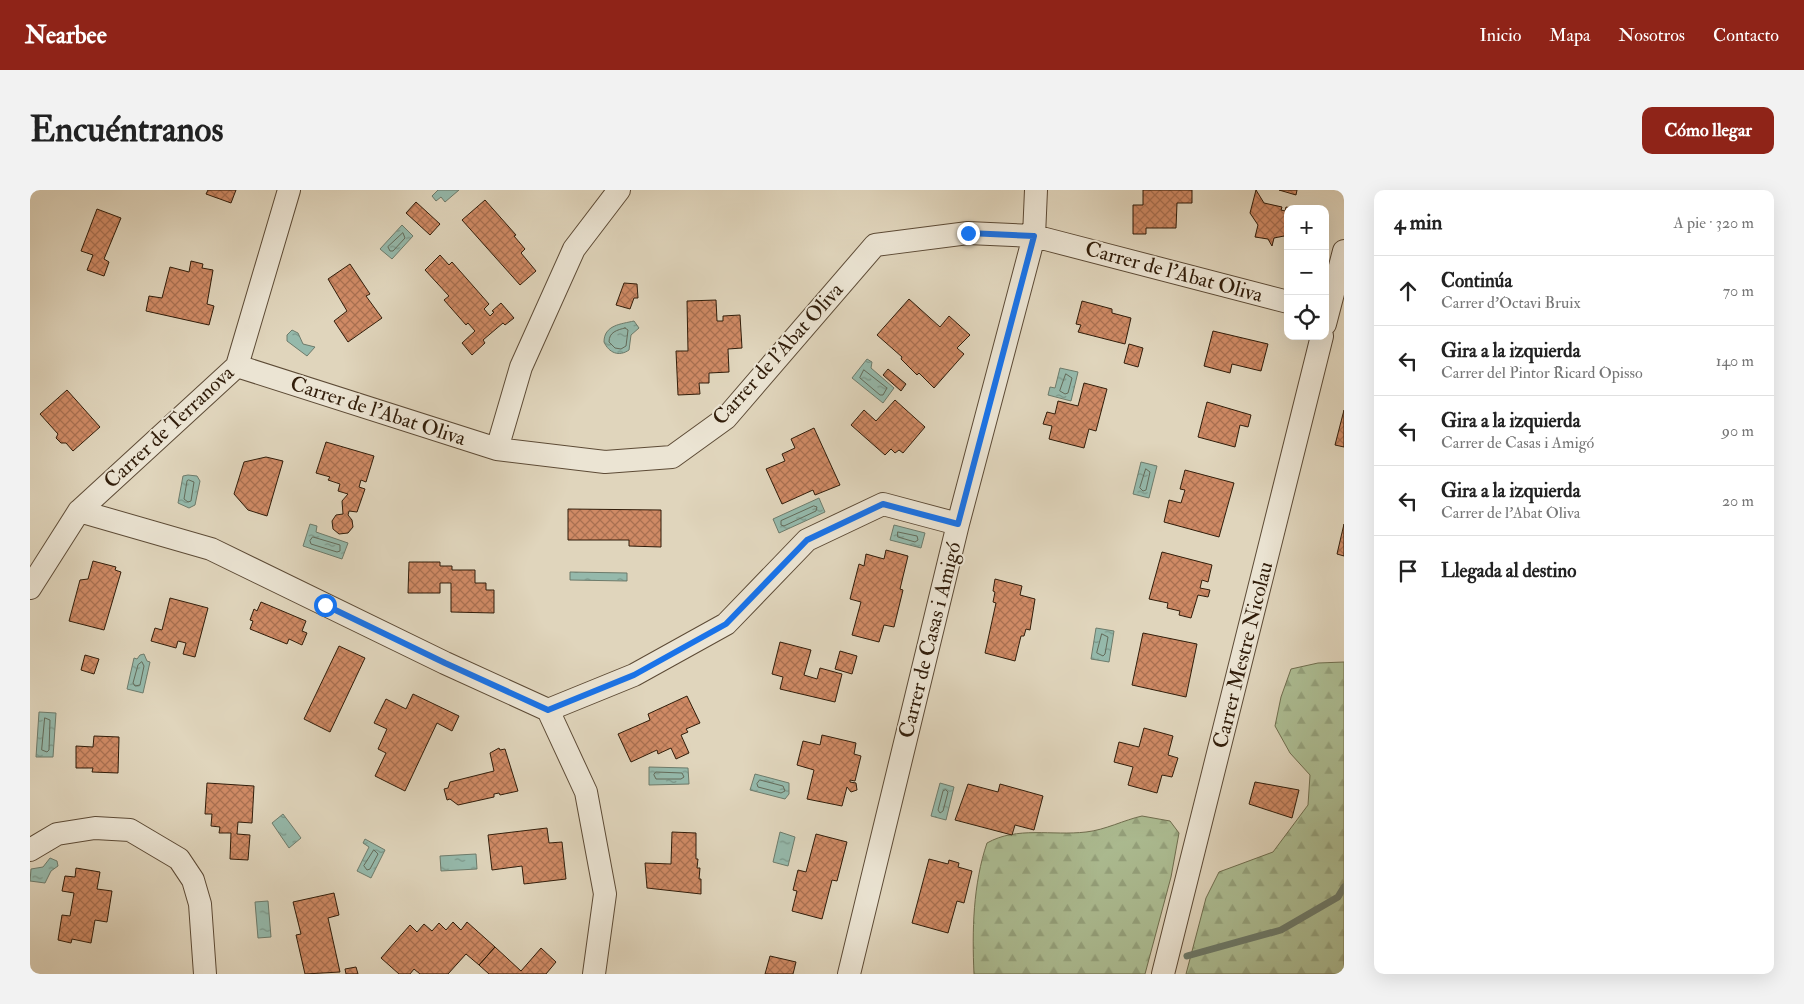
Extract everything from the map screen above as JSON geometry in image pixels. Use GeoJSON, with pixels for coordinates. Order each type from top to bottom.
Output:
{"type":"FeatureCollection","features":[{"type":"Feature","properties":{"kind":"street","name":"Carrer de Terranova"},"geometry":{"type":"LineString","coordinates":[[30,588],[79,511],[237,366],[289,190]]}},
{"type":"Feature","properties":{"kind":"street"},"geometry":{"type":"LineString","coordinates":[[497,449],[520,367],[574,249],[619,190]]}},
{"type":"Feature","properties":{"kind":"street","name":"Carrer de Casas i Amigó"},"geometry":{"type":"LineString","coordinates":[[849,974],[958,524],[1034,236],[1036,190]]}},
{"type":"Feature","properties":{"kind":"street","name":"Carrer de l'Abat Oliva"},"geometry":{"type":"LineString","coordinates":[[237,366],[497,449],[605,462],[672,457],[726,418],[875,245],[968,233],[1034,236],[1284,301]]}},
{"type":"Feature","properties":{"kind":"street"},"geometry":{"type":"LineString","coordinates":[[1331,317],[1344,251]]}},
{"type":"Feature","properties":{"kind":"street","name":"Carrer Mestre Nicolau"},"geometry":{"type":"LineString","coordinates":[[1163,974],[1321,340]]}},
{"type":"Feature","properties":{"kind":"street"},"geometry":{"type":"LineString","coordinates":[[548,710],[634,675],[726,624],[807,540],[883,504],[958,524]]}},
{"type":"Feature","properties":{"kind":"street"},"geometry":{"type":"LineString","coordinates":[[79,511],[211,549],[445,663],[548,710],[586,792],[605,894],[594,974]]}},
{"type":"Feature","properties":{"kind":"street"},"geometry":{"type":"LineString","coordinates":[[30,850],[57,834],[94,828],[130,830],[178,859],[193,880],[200,904],[205,974]]}},
{"type":"Feature","properties":{"kind":"green space"},"geometry":{"type":"Polygon","coordinates":[[[1344,662],[1344,974],[1186,974],[1206,898],[1219,872],[1273,852],[1308,805],[1310,775],[1290,753],[1275,726],[1281,697],[1291,669],[1318,663],[1344,662]]]}},
{"type":"Feature","properties":{"kind":"green space"},"geometry":{"type":"Polygon","coordinates":[[[1142,816],[1170,821],[1179,833],[1171,877],[1145,974],[974,974],[974,908],[982,859],[987,843],[998,838],[1023,833],[1093,831],[1142,816]]]}},
{"type":"Feature","properties":{"kind":"water"},"geometry":{"type":"Polygon","coordinates":[[[438,190],[459,190],[445,202],[441,197],[436,201],[432,196],[438,190]]]}},
{"type":"Feature","properties":{"kind":"water"},"geometry":{"type":"Polygon","coordinates":[[[402,225],[413,236],[392,259],[380,249],[402,225]]]}},
{"type":"Feature","properties":{"kind":"water"},"geometry":{"type":"Polygon","coordinates":[[[634,321],[639,328],[631,335],[629,350],[622,353],[611,351],[604,342],[607,332],[614,326],[634,321]]]}},
{"type":"Feature","properties":{"kind":"water"},"geometry":{"type":"Polygon","coordinates":[[[292,330],[298,333],[303,344],[315,347],[307,356],[287,341],[287,335],[292,330]]]}},
{"type":"Feature","properties":{"kind":"water"},"geometry":{"type":"Polygon","coordinates":[[[867,359],[872,362],[871,368],[894,388],[883,403],[852,378],[867,359]]]}},
{"type":"Feature","properties":{"kind":"water"},"geometry":{"type":"Polygon","coordinates":[[[1060,368],[1078,372],[1071,401],[1048,395],[1050,387],[1055,388],[1060,368]]]}},
{"type":"Feature","properties":{"kind":"water"},"geometry":{"type":"Polygon","coordinates":[[[1141,462],[1157,466],[1149,498],[1133,494],[1141,462]]]}},
{"type":"Feature","properties":{"kind":"water"},"geometry":{"type":"Polygon","coordinates":[[[183,476],[197,476],[200,481],[195,505],[189,508],[178,503],[183,476]]]}},
{"type":"Feature","properties":{"kind":"water"},"geometry":{"type":"Polygon","coordinates":[[[819,498],[825,512],[779,533],[773,519],[819,498]]]}},
{"type":"Feature","properties":{"kind":"water"},"geometry":{"type":"Polygon","coordinates":[[[310,524],[317,526],[316,532],[348,543],[342,559],[303,546],[310,524]]]}},
{"type":"Feature","properties":{"kind":"water"},"geometry":{"type":"Polygon","coordinates":[[[894,525],[925,533],[921,548],[890,540],[894,525]]]}},
{"type":"Feature","properties":{"kind":"water"},"geometry":{"type":"Polygon","coordinates":[[[570,572],[627,573],[627,581],[570,580],[570,572]]]}},
{"type":"Feature","properties":{"kind":"water"},"geometry":{"type":"Polygon","coordinates":[[[1096,628],[1114,631],[1109,662],[1091,659],[1096,628]]]}},
{"type":"Feature","properties":{"kind":"water"},"geometry":{"type":"Polygon","coordinates":[[[144,654],[147,661],[150,662],[143,693],[127,689],[134,658],[137,659],[140,655],[144,654]]]}},
{"type":"Feature","properties":{"kind":"water"},"geometry":{"type":"Polygon","coordinates":[[[39,712],[56,713],[53,757],[36,757],[39,712]]]}},
{"type":"Feature","properties":{"kind":"water"},"geometry":{"type":"Polygon","coordinates":[[[649,767],[688,768],[689,784],[649,785],[649,767]]]}},
{"type":"Feature","properties":{"kind":"water"},"geometry":{"type":"Polygon","coordinates":[[[755,774],[789,783],[789,794],[785,799],[750,790],[755,774]]]}},
{"type":"Feature","properties":{"kind":"water"},"geometry":{"type":"Polygon","coordinates":[[[940,783],[954,787],[946,820],[931,816],[940,783]]]}},
{"type":"Feature","properties":{"kind":"water"},"geometry":{"type":"Polygon","coordinates":[[[283,814],[301,838],[289,848],[272,823],[283,814]]]}},
{"type":"Feature","properties":{"kind":"water"},"geometry":{"type":"Polygon","coordinates":[[[780,832],[795,837],[788,866],[773,862],[780,832]]]}},
{"type":"Feature","properties":{"kind":"water"},"geometry":{"type":"Polygon","coordinates":[[[365,839],[385,850],[371,878],[357,871],[369,847],[363,843],[365,839]]]}},
{"type":"Feature","properties":{"kind":"water"},"geometry":{"type":"Polygon","coordinates":[[[476,854],[477,869],[441,871],[440,856],[476,854]]]}},
{"type":"Feature","properties":{"kind":"water"},"geometry":{"type":"Polygon","coordinates":[[[50,858],[57,861],[58,866],[51,871],[45,883],[30,881],[31,869],[43,867],[50,858]]]}},
{"type":"Feature","properties":{"kind":"water"},"geometry":{"type":"Polygon","coordinates":[[[268,901],[271,937],[258,938],[255,902],[268,901]]]}},
{"type":"Feature","properties":{"kind":"building"},"geometry":{"type":"Polygon","coordinates":[[[208,190],[236,190],[231,203],[206,194],[208,190]]]}},
{"type":"Feature","properties":{"kind":"building"},"geometry":{"type":"Polygon","coordinates":[[[1143,190],[1192,190],[1192,203],[1177,203],[1176,228],[1146,228],[1146,234],[1133,234],[1133,205],[1143,205],[1143,190]]]}},
{"type":"Feature","properties":{"kind":"building"},"geometry":{"type":"Polygon","coordinates":[[[1256,190],[1264,203],[1282,207],[1281,210],[1284,211],[1284,236],[1274,238],[1272,246],[1268,239],[1255,237],[1258,225],[1250,213],[1256,190]]]}},
{"type":"Feature","properties":{"kind":"building"},"geometry":{"type":"Polygon","coordinates":[[[1279,190],[1297,190],[1296,195],[1279,190]]]}},
{"type":"Feature","properties":{"kind":"building"},"geometry":{"type":"Polygon","coordinates":[[[485,200],[516,235],[514,236],[525,249],[521,253],[536,271],[520,285],[462,220],[485,200]]]}},
{"type":"Feature","properties":{"kind":"building"},"geometry":{"type":"Polygon","coordinates":[[[416,202],[440,224],[430,235],[406,213],[416,202]]]}},
{"type":"Feature","properties":{"kind":"building"},"geometry":{"type":"Polygon","coordinates":[[[97,209],[121,218],[104,259],[109,262],[104,276],[87,270],[93,255],[81,251],[97,209]]]}},
{"type":"Feature","properties":{"kind":"building"},"geometry":{"type":"Polygon","coordinates":[[[440,255],[449,265],[452,262],[489,304],[484,309],[490,316],[494,312],[492,311],[501,303],[514,318],[505,325],[503,323],[483,340],[485,343],[472,355],[462,343],[475,331],[468,323],[466,325],[444,300],[449,296],[425,270],[440,255]]]}},
{"type":"Feature","properties":{"kind":"building"},"geometry":{"type":"Polygon","coordinates":[[[191,261],[203,264],[202,268],[213,270],[207,304],[214,306],[209,325],[146,311],[149,296],[162,298],[170,267],[189,272],[191,261]]]}},
{"type":"Feature","properties":{"kind":"building"},"geometry":{"type":"Polygon","coordinates":[[[350,264],[370,294],[366,296],[382,318],[348,342],[334,321],[347,311],[328,279],[350,264]]]}},
{"type":"Feature","properties":{"kind":"building"},"geometry":{"type":"Polygon","coordinates":[[[624,283],[637,284],[638,298],[634,298],[630,309],[616,305],[624,283]]]}},
{"type":"Feature","properties":{"kind":"building"},"geometry":{"type":"Polygon","coordinates":[[[909,299],[940,327],[949,316],[970,335],[957,348],[964,354],[934,388],[919,373],[917,375],[901,359],[902,357],[877,335],[909,299]]]}},
{"type":"Feature","properties":{"kind":"building"},"geometry":{"type":"Polygon","coordinates":[[[716,300],[717,321],[723,321],[723,316],[740,315],[742,348],[728,349],[729,372],[709,373],[709,383],[699,383],[700,394],[678,395],[676,351],[688,351],[687,301],[716,300]]]}},
{"type":"Feature","properties":{"kind":"building"},"geometry":{"type":"Polygon","coordinates":[[[1082,301],[1112,309],[1112,313],[1131,318],[1125,344],[1078,332],[1081,325],[1076,324],[1082,301]]]}},
{"type":"Feature","properties":{"kind":"building"},"geometry":{"type":"Polygon","coordinates":[[[1213,331],[1268,344],[1261,371],[1232,364],[1230,373],[1204,366],[1213,331]]]}},
{"type":"Feature","properties":{"kind":"building"},"geometry":{"type":"Polygon","coordinates":[[[1129,344],[1143,348],[1138,367],[1124,363],[1129,344]]]}},
{"type":"Feature","properties":{"kind":"building"},"geometry":{"type":"Polygon","coordinates":[[[888,369],[906,384],[901,391],[883,375],[888,369]]]}},
{"type":"Feature","properties":{"kind":"building"},"geometry":{"type":"Polygon","coordinates":[[[1084,383],[1107,389],[1096,431],[1089,429],[1084,448],[1049,439],[1052,426],[1043,424],[1047,412],[1055,414],[1058,401],[1078,406],[1084,383]]]}},
{"type":"Feature","properties":{"kind":"building"},"geometry":{"type":"Polygon","coordinates":[[[67,390],[100,427],[73,451],[66,443],[61,443],[56,438],[58,434],[40,414],[67,390]]]}},
{"type":"Feature","properties":{"kind":"building"},"geometry":{"type":"Polygon","coordinates":[[[895,400],[925,427],[903,453],[899,450],[895,453],[891,449],[885,455],[851,425],[864,410],[876,421],[895,400]]]}},
{"type":"Feature","properties":{"kind":"building"},"geometry":{"type":"Polygon","coordinates":[[[1207,402],[1251,415],[1248,427],[1240,425],[1235,447],[1198,437],[1207,402]]]}},
{"type":"Feature","properties":{"kind":"building"},"geometry":{"type":"Polygon","coordinates":[[[1344,410],[1344,447],[1335,445],[1344,410]]]}},
{"type":"Feature","properties":{"kind":"building"},"geometry":{"type":"Polygon","coordinates":[[[814,428],[840,485],[815,495],[813,490],[782,504],[766,469],[785,461],[782,454],[795,448],[791,439],[814,428]]]}},
{"type":"Feature","properties":{"kind":"building"},"geometry":{"type":"Polygon","coordinates":[[[326,442],[374,456],[366,482],[361,480],[359,487],[365,489],[357,512],[349,511],[348,515],[352,520],[353,527],[348,533],[339,534],[333,529],[332,521],[336,515],[343,514],[342,501],[348,494],[338,491],[340,484],[328,480],[330,477],[316,473],[326,442]]]}},
{"type":"Feature","properties":{"kind":"building"},"geometry":{"type":"Polygon","coordinates":[[[266,457],[283,461],[267,516],[248,510],[234,494],[244,462],[266,457]]]}},
{"type":"Feature","properties":{"kind":"building"},"geometry":{"type":"Polygon","coordinates":[[[1185,470],[1234,483],[1219,537],[1164,522],[1169,500],[1181,503],[1185,490],[1180,489],[1185,470]]]}},
{"type":"Feature","properties":{"kind":"building"},"geometry":{"type":"Polygon","coordinates":[[[568,509],[661,510],[661,547],[629,546],[629,540],[568,540],[568,509]]]}},
{"type":"Feature","properties":{"kind":"building"},"geometry":{"type":"Polygon","coordinates":[[[1344,524],[1344,556],[1337,554],[1344,524]]]}},
{"type":"Feature","properties":{"kind":"building"},"geometry":{"type":"Polygon","coordinates":[[[886,550],[908,556],[900,589],[903,590],[894,627],[884,625],[879,642],[852,635],[861,602],[850,599],[859,564],[864,566],[866,554],[884,559],[886,550]]]}},
{"type":"Feature","properties":{"kind":"building"},"geometry":{"type":"Polygon","coordinates":[[[1162,552],[1212,565],[1208,582],[1202,580],[1200,588],[1210,590],[1208,597],[1198,595],[1191,618],[1179,615],[1180,611],[1167,608],[1168,603],[1149,599],[1162,552]]]}},
{"type":"Feature","properties":{"kind":"building"},"geometry":{"type":"Polygon","coordinates":[[[93,561],[116,567],[115,570],[121,572],[104,630],[69,621],[80,580],[88,579],[93,561]]]}},
{"type":"Feature","properties":{"kind":"building"},"geometry":{"type":"Polygon","coordinates":[[[409,562],[440,562],[440,566],[452,566],[452,570],[475,570],[475,583],[486,583],[486,590],[494,590],[494,613],[451,612],[451,583],[440,583],[440,593],[408,593],[409,562]]]}},
{"type":"Feature","properties":{"kind":"building"},"geometry":{"type":"Polygon","coordinates":[[[995,579],[1022,586],[1020,595],[1035,599],[1030,630],[1026,629],[1024,636],[1021,636],[1015,661],[985,653],[996,603],[993,602],[995,579]]]}},
{"type":"Feature","properties":{"kind":"building"},"geometry":{"type":"Polygon","coordinates":[[[170,598],[208,608],[195,657],[183,654],[186,643],[178,641],[176,648],[151,641],[155,628],[162,630],[170,598]]]}},
{"type":"Feature","properties":{"kind":"building"},"geometry":{"type":"Polygon","coordinates":[[[261,602],[306,621],[302,631],[307,633],[302,645],[289,639],[287,644],[250,629],[253,621],[250,620],[254,609],[257,611],[261,602]]]}},
{"type":"Feature","properties":{"kind":"building"},"geometry":{"type":"Polygon","coordinates":[[[1143,633],[1197,644],[1186,697],[1132,685],[1143,633]]]}},
{"type":"Feature","properties":{"kind":"building"},"geometry":{"type":"Polygon","coordinates":[[[780,642],[811,650],[804,675],[817,679],[820,668],[842,674],[835,702],[780,689],[783,677],[772,674],[780,642]]]}},
{"type":"Feature","properties":{"kind":"building"},"geometry":{"type":"Polygon","coordinates":[[[339,646],[365,658],[330,732],[304,719],[339,646]]]}},
{"type":"Feature","properties":{"kind":"building"},"geometry":{"type":"Polygon","coordinates":[[[840,651],[857,656],[852,674],[835,669],[840,651]]]}},
{"type":"Feature","properties":{"kind":"building"},"geometry":{"type":"Polygon","coordinates":[[[85,655],[99,659],[94,674],[81,670],[85,655]]]}},
{"type":"Feature","properties":{"kind":"building"},"geometry":{"type":"Polygon","coordinates":[[[413,694],[459,716],[452,731],[437,723],[405,791],[375,776],[386,753],[378,749],[387,729],[374,723],[386,699],[406,709],[413,694]]]}},
{"type":"Feature","properties":{"kind":"building"},"geometry":{"type":"Polygon","coordinates":[[[687,696],[700,723],[686,729],[688,732],[681,735],[689,753],[676,759],[671,748],[658,754],[657,750],[631,762],[618,734],[650,720],[648,714],[687,696]]]}},
{"type":"Feature","properties":{"kind":"building"},"geometry":{"type":"Polygon","coordinates":[[[1144,728],[1173,736],[1168,755],[1178,758],[1172,777],[1162,775],[1157,793],[1128,785],[1133,767],[1114,762],[1119,742],[1139,747],[1144,728]]]}},
{"type":"Feature","properties":{"kind":"building"},"geometry":{"type":"Polygon","coordinates":[[[822,735],[856,743],[854,754],[861,756],[855,781],[850,780],[850,782],[856,783],[857,790],[851,792],[847,787],[842,806],[807,799],[814,770],[797,765],[803,741],[820,745],[822,735]]]}},
{"type":"Feature","properties":{"kind":"building"},"geometry":{"type":"Polygon","coordinates":[[[94,736],[119,737],[118,773],[92,772],[93,768],[76,768],[76,746],[93,747],[94,736]]]}},
{"type":"Feature","properties":{"kind":"building"},"geometry":{"type":"Polygon","coordinates":[[[499,748],[500,750],[505,749],[518,791],[500,795],[499,793],[494,794],[494,797],[458,805],[450,799],[447,800],[444,789],[448,788],[450,782],[494,771],[490,753],[499,748]]]}},
{"type":"Feature","properties":{"kind":"building"},"geometry":{"type":"Polygon","coordinates":[[[1255,782],[1299,790],[1292,818],[1249,804],[1255,782]]]}},
{"type":"Feature","properties":{"kind":"building"},"geometry":{"type":"Polygon","coordinates":[[[207,783],[254,786],[252,823],[238,822],[237,834],[250,835],[248,860],[230,859],[231,833],[219,833],[220,827],[211,826],[212,814],[205,814],[207,783]]]}},
{"type":"Feature","properties":{"kind":"building"},"geometry":{"type":"Polygon","coordinates":[[[968,784],[998,792],[1000,784],[1043,796],[1034,830],[1015,825],[1012,835],[955,820],[968,784]]]}},
{"type":"Feature","properties":{"kind":"building"},"geometry":{"type":"Polygon","coordinates":[[[547,828],[549,843],[562,842],[566,879],[524,884],[522,866],[492,870],[488,835],[547,828]]]}},
{"type":"Feature","properties":{"kind":"building"},"geometry":{"type":"Polygon","coordinates":[[[672,832],[696,833],[696,859],[698,859],[697,868],[700,868],[701,894],[647,888],[645,863],[671,864],[672,832]]]}},
{"type":"Feature","properties":{"kind":"building"},"geometry":{"type":"Polygon","coordinates":[[[816,834],[847,842],[837,881],[832,880],[822,919],[792,911],[797,891],[793,890],[798,870],[806,872],[816,834]]]}},
{"type":"Feature","properties":{"kind":"building"},"geometry":{"type":"Polygon","coordinates":[[[929,859],[948,864],[949,860],[959,863],[958,867],[972,871],[964,903],[957,901],[948,933],[912,923],[929,859]]]}},
{"type":"Feature","properties":{"kind":"building"},"geometry":{"type":"Polygon","coordinates":[[[76,868],[100,872],[97,889],[112,891],[107,922],[95,920],[91,943],[72,939],[71,943],[58,940],[62,915],[70,916],[74,893],[62,891],[65,876],[75,877],[76,868]]]}},
{"type":"Feature","properties":{"kind":"building"},"geometry":{"type":"Polygon","coordinates":[[[334,893],[339,915],[328,918],[340,972],[305,974],[296,935],[301,934],[293,902],[334,893]]]}},
{"type":"Feature","properties":{"kind":"building"},"geometry":{"type":"Polygon","coordinates":[[[453,922],[461,930],[467,922],[495,947],[479,965],[466,954],[448,974],[420,974],[414,969],[410,974],[399,974],[381,958],[410,925],[417,932],[424,924],[432,931],[439,923],[446,930],[453,922]]]}},
{"type":"Feature","properties":{"kind":"building"},"geometry":{"type":"Polygon","coordinates":[[[495,947],[521,971],[541,948],[556,962],[546,974],[489,974],[479,965],[495,947]]]}},
{"type":"Feature","properties":{"kind":"building"},"geometry":{"type":"Polygon","coordinates":[[[770,956],[796,962],[793,974],[765,974],[770,956]]]}},
{"type":"Feature","properties":{"kind":"building"},"geometry":{"type":"Polygon","coordinates":[[[356,967],[358,974],[346,974],[345,969],[356,967]]]}},
{"type":"Feature","properties":{"kind":"waterway"},"geometry":{"type":"LineString","coordinates":[[1187,956],[1281,930],[1338,897],[1344,887]]}},
{"type":"Feature","properties":{"kind":"route"},"geometry":{"type":"LineString","coordinates":[[325,605],[548,710],[634,675],[726,624],[807,540],[883,504],[958,524],[1034,236],[968,233]]}}]}
